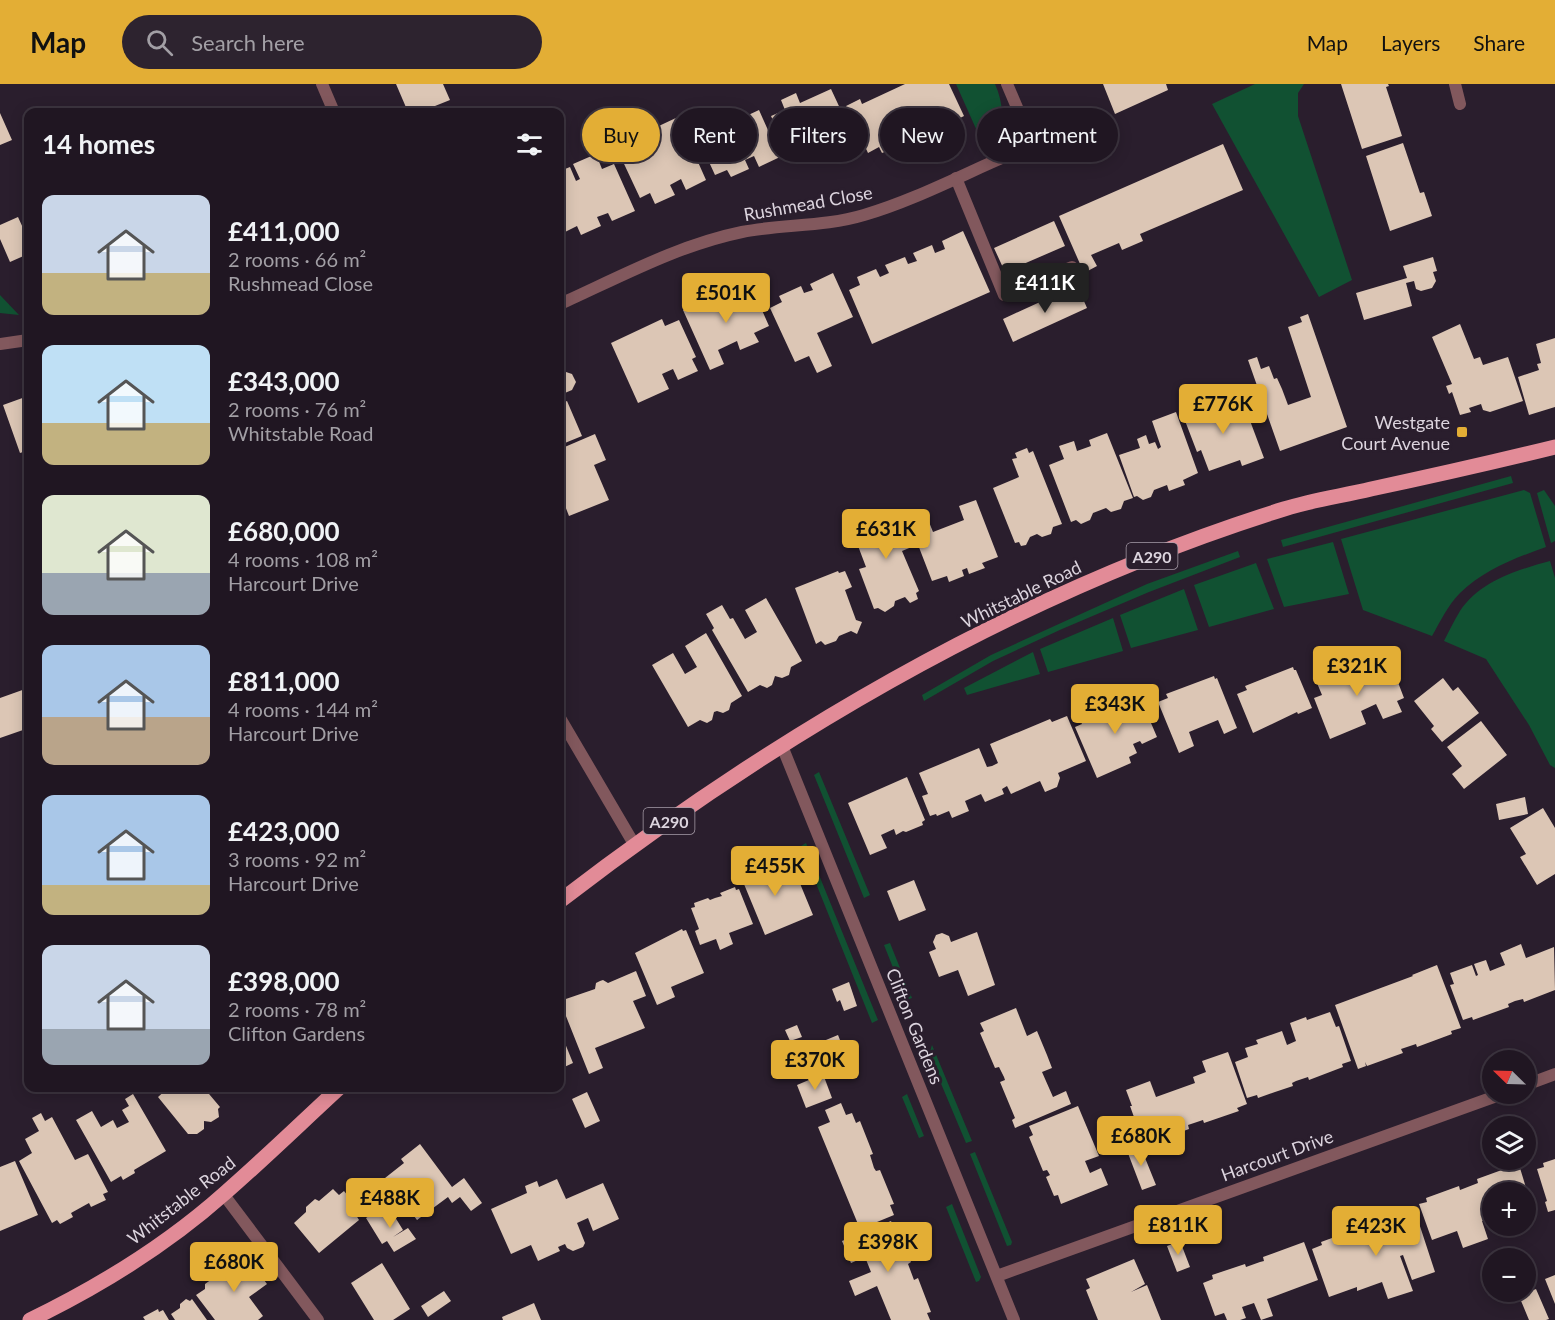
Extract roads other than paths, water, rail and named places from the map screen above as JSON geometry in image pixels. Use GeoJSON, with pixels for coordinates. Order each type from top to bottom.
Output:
{"type":"FeatureCollection","features":[{"type":"Feature","properties":{"kind":"main road","name":"Whitstable Road"},"geometry":{"type":"LineString","coordinates":[[564,898],[634,844],[782,746],[913,669],[1017,616],[1102,577],[1173,548],[1286,508],[1554,449]]}},
{"type":"Feature","properties":{"kind":"main road","name":"Whitstable Road"},"geometry":{"type":"LineString","coordinates":[[30,1320],[69,1301],[150,1251],[224,1195],[335,1092]]}},
{"type":"Feature","properties":{"kind":"street"},"geometry":{"type":"LineString","coordinates":[[322,84],[332,108]]}},
{"type":"Feature","properties":{"kind":"street","name":"Rushmead Close"},"geometry":{"type":"LineString","coordinates":[[564,302],[703,242],[744,232],[862,216],[899,203],[987,163],[1033,146],[1007,84]]}},
{"type":"Feature","properties":{"kind":"street"},"geometry":{"type":"LineString","coordinates":[[1455,84],[1460,104]]}},
{"type":"Feature","properties":{"kind":"street"},"geometry":{"type":"LineString","coordinates":[[956,178],[1004,295],[1072,267]]}},
{"type":"Feature","properties":{"kind":"street"},"geometry":{"type":"LineString","coordinates":[[0,344],[24,341]]}},
{"type":"Feature","properties":{"kind":"street"},"geometry":{"type":"LineString","coordinates":[[564,725],[634,844]]}},
{"type":"Feature","properties":{"kind":"street","name":"Clifton Gardens"},"geometry":{"type":"LineString","coordinates":[[782,746],[1014,1320]]}},
{"type":"Feature","properties":{"kind":"street"},"geometry":{"type":"LineString","coordinates":[[1536,1081],[1555,1074]]}},
{"type":"Feature","properties":{"kind":"street","name":"Harcourt Drive"},"geometry":{"type":"LineString","coordinates":[[997,1276],[1482,1101]]}},
{"type":"Feature","properties":{"kind":"street"},"geometry":{"type":"LineString","coordinates":[[224,1195],[318,1320]]}},
{"type":"Feature","properties":{"kind":"place","name":"Westgate Court Avenue"},"geometry":{"type":"Point","coordinates":[1462,432]}}]}
